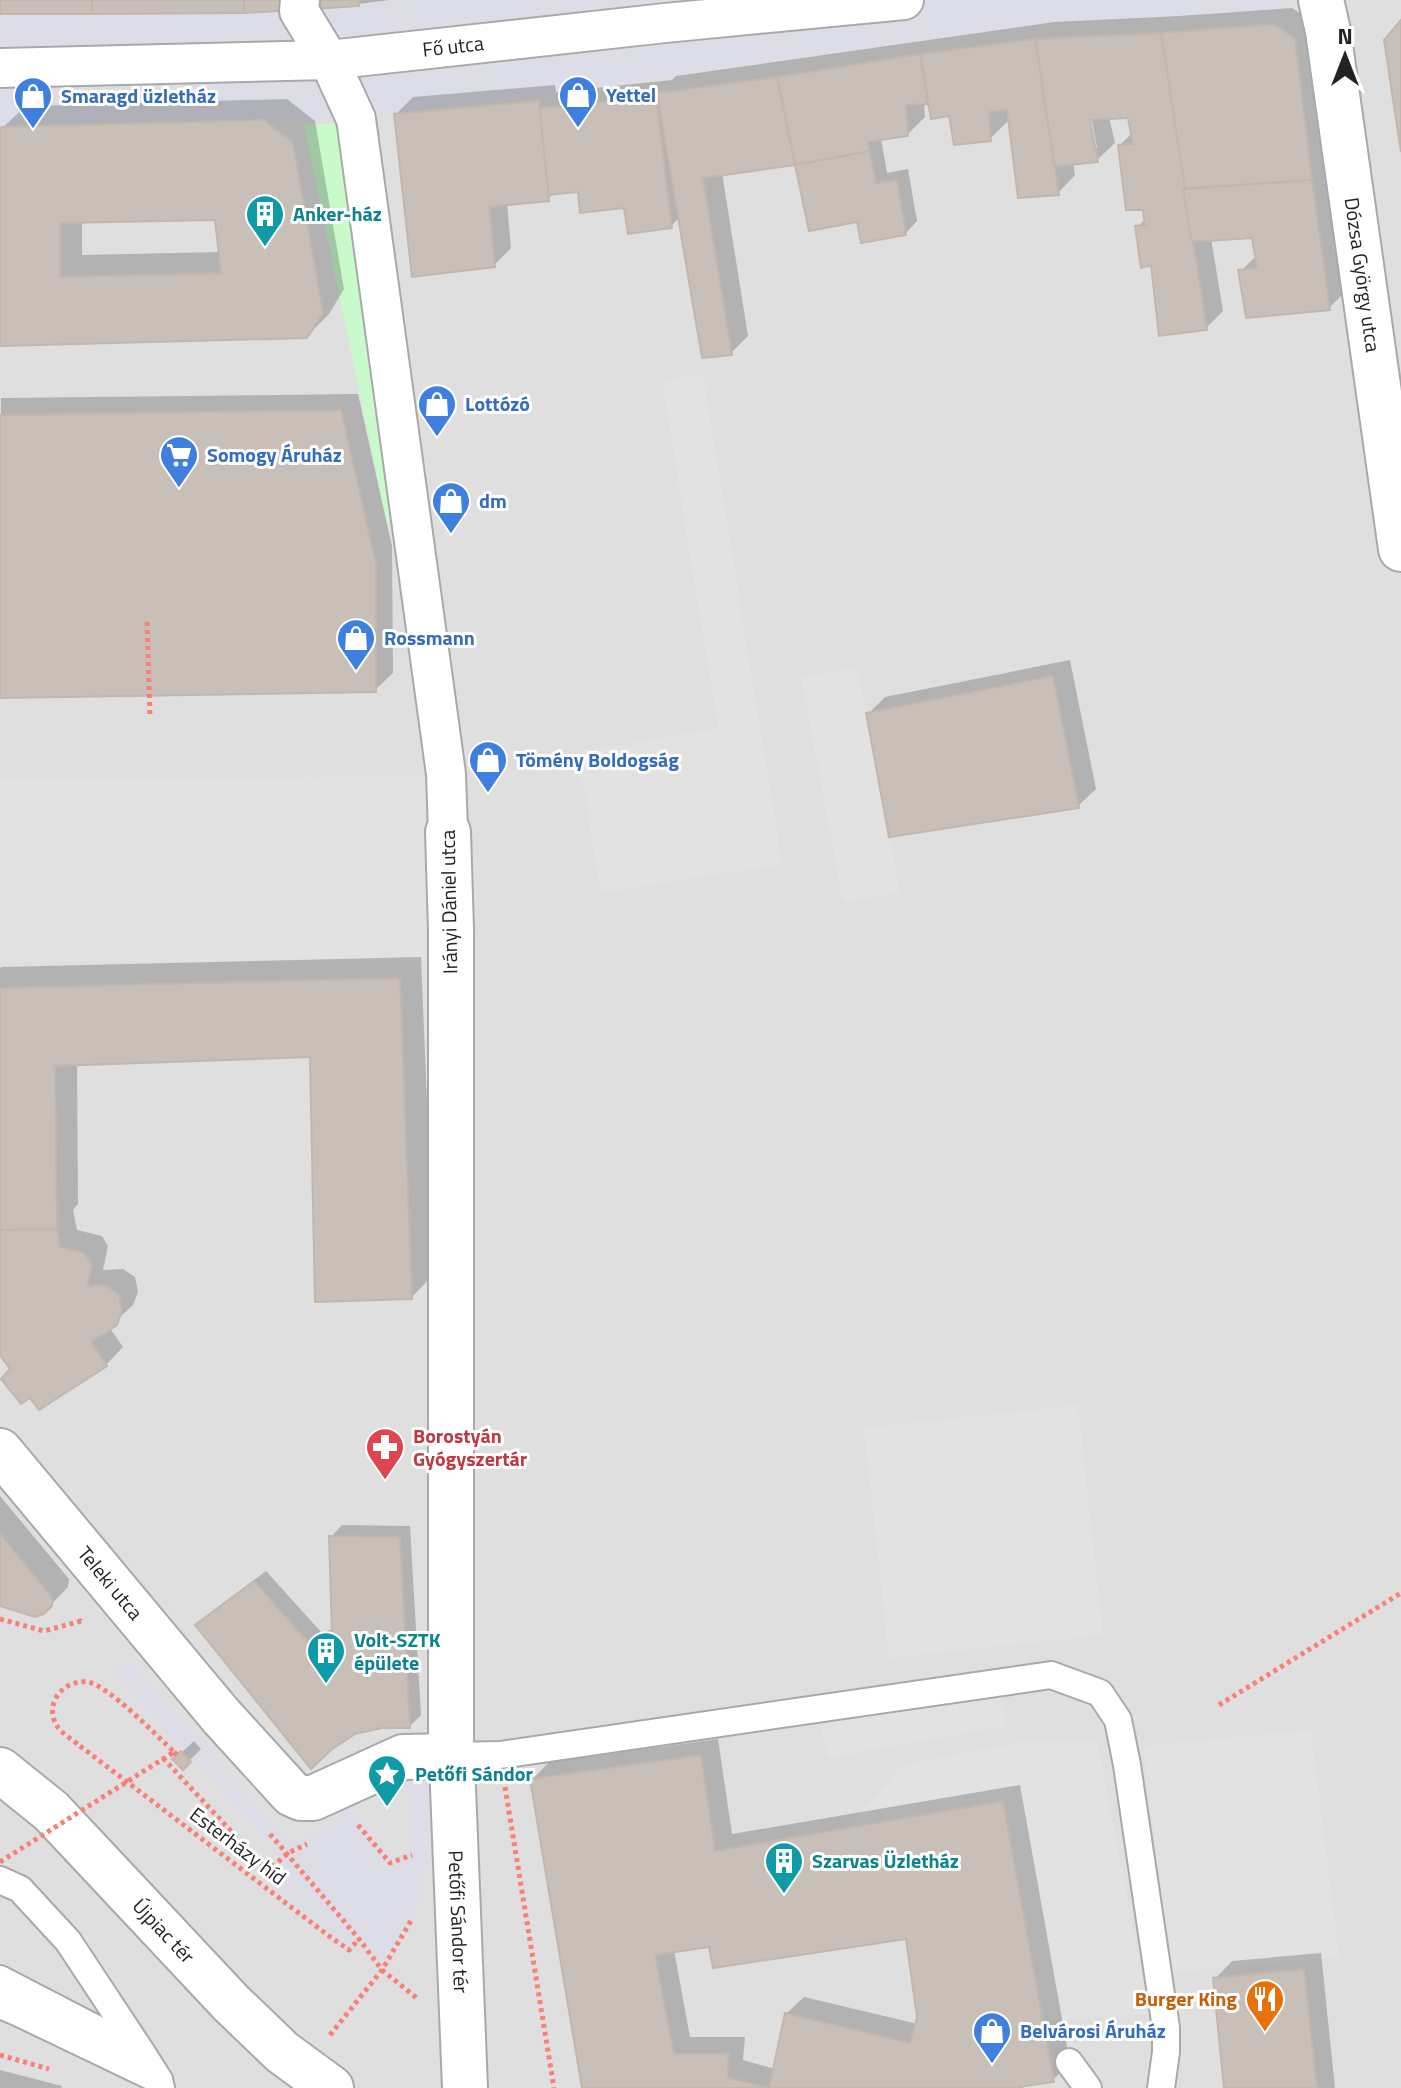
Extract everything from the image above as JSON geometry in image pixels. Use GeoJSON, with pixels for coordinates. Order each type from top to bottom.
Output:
{"type":"FeatureCollection","features":[{"type":"Feature","properties":{"kind":"street","name":"Fő utca"},"geometry":{"type":"LineString","coordinates":[[0,68],[329,60],[904,0]]}},
{"type":"Feature","properties":{"kind":"street","name":"Dózsa György utca"},"geometry":{"type":"LineString","coordinates":[[1321,0],[1328,31],[1401,549]]}},
{"type":"Feature","properties":{"kind":"street","name":"Irányi Dániel utca"},"geometry":{"type":"LineString","coordinates":[[300,5],[356,119],[446,774],[451,930],[452,1756]]}},
{"type":"Feature","properties":{"kind":"street"},"geometry":{"type":"LineString","coordinates":[[266,62],[300,5]]}},
{"type":"Feature","properties":{"kind":"street","name":"Teleki utca"},"geometry":{"type":"LineString","coordinates":[[0,1451],[221,1716],[292,1794],[313,1798],[403,1757],[452,1756]]}},
{"type":"Feature","properties":{"kind":"street","name":"Petőfi Sándor tér"},"geometry":{"type":"LineString","coordinates":[[452,1756],[465,2088]]}},
{"type":"Feature","properties":{"kind":"street","name":"Újpiac tér"},"geometry":{"type":"LineString","coordinates":[[1,1769],[51,1811],[231,2003],[282,2052],[317,2078]]}},
{"type":"Feature","properties":{"kind":"lane"},"geometry":{"type":"LineString","coordinates":[[452,1756],[500,1755],[1051,1675],[1100,1693],[1118,1720],[1127,1765],[1166,2028],[1161,2088]]}},
{"type":"Feature","properties":{"kind":"lane"},"geometry":{"type":"LineString","coordinates":[[0,1880],[20,1889],[68,1941],[160,2084]]}},
{"type":"Feature","properties":{"kind":"lane"},"geometry":{"type":"LineString","coordinates":[[0,1979],[142,2053]]}},
{"type":"Feature","properties":{"kind":"lane"},"geometry":{"type":"LineString","coordinates":[[0,2005],[160,2084]]}},
{"type":"Feature","properties":{"kind":"lane"},"geometry":{"type":"LineString","coordinates":[[1144,2088],[1166,2052]]}},
{"type":"Feature","properties":{"kind":"lane"},"geometry":{"type":"LineString","coordinates":[[1069,2062],[1088,2088]]}},
{"type":"Feature","properties":{"kind":"path"},"geometry":{"type":"LineString","coordinates":[[147,622],[150,717]]}},
{"type":"Feature","properties":{"kind":"path"},"geometry":{"type":"LineString","coordinates":[[1219,1705],[1401,1593]]}},
{"type":"Feature","properties":{"kind":"path"},"geometry":{"type":"LineString","coordinates":[[0,1619],[44,1631],[81,1621],[91,1632]]}},
{"type":"Feature","properties":{"kind":"path","name":"Esterházy híd"},"geometry":{"type":"LineString","coordinates":[[0,1862],[163,1758],[176,1753],[106,1690],[89,1682],[63,1688],[55,1698],[52,1711],[57,1727],[329,1936],[349,1950],[359,1939]]}},
{"type":"Feature","properties":{"kind":"path"},"geometry":{"type":"LineString","coordinates":[[163,1758],[268,1871]]}},
{"type":"Feature","properties":{"kind":"path"},"geometry":{"type":"LineString","coordinates":[[268,1832],[382,1970],[317,2078]]}},
{"type":"Feature","properties":{"kind":"shaded area"},"geometry":{"type":"Polygon","coordinates":[[[0,0],[1401,0],[1401,2088],[0,2088],[0,0]]]}},
{"type":"Feature","properties":{"kind":"shaded area"},"geometry":{"type":"Polygon","coordinates":[[[407,0],[1282,0],[1285,11],[1033,26],[356,119],[0,127],[0,14],[244,13],[407,0]]]}},
{"type":"Feature","properties":{"kind":"shaded area"},"geometry":{"type":"Polygon","coordinates":[[[703,374],[782,864],[601,893],[578,751],[718,728],[662,381],[703,374]]]}},
{"type":"Feature","properties":{"kind":"shaded area"},"geometry":{"type":"Polygon","coordinates":[[[857,667],[900,892],[843,902],[801,677],[857,667]]]}},
{"type":"Feature","properties":{"kind":"shaded area"},"geometry":{"type":"Polygon","coordinates":[[[436,777],[436,960],[0,962],[0,778],[436,777]]]}},
{"type":"Feature","properties":{"kind":"shaded area"},"geometry":{"type":"Polygon","coordinates":[[[1078,1405],[1103,1635],[889,1658],[864,1428],[1078,1405]]]}},
{"type":"Feature","properties":{"kind":"shaded area"},"geometry":{"type":"Polygon","coordinates":[[[130,1660],[293,1844],[345,1819],[328,1797],[339,1793],[390,1856],[411,1849],[411,1765],[428,1765],[426,1874],[416,1912],[382,1970],[360,1939],[349,1950],[329,1936],[330,1931],[264,1879],[280,1855],[112,1672],[130,1660]]]}},
{"type":"Feature","properties":{"kind":"shaded area"},"geometry":{"type":"Polygon","coordinates":[[[1001,1692],[1007,1726],[827,1758],[821,1724],[1001,1692]]]}},
{"type":"Feature","properties":{"kind":"shaded area"},"geometry":{"type":"Polygon","coordinates":[[[1311,1730],[1339,1957],[1172,1972],[1143,1746],[1311,1730]]]}},
{"type":"Feature","properties":{"kind":"shaded area"},"geometry":{"type":"Polygon","coordinates":[[[1097,1740],[1149,2014],[1043,2020],[1002,1801],[849,1828],[903,1765],[1027,1741],[1097,1740]]]}},
{"type":"Feature","properties":{"kind":"green space"},"geometry":{"type":"Polygon","coordinates":[[[350,122],[388,407],[389,535],[304,125],[350,122]]]}},
{"type":"Feature","properties":{"kind":"building"},"geometry":{"type":"Polygon","coordinates":[[[0,0],[92,0],[92,14],[0,14],[0,0]]]}},
{"type":"Feature","properties":{"kind":"building"},"geometry":{"type":"Polygon","coordinates":[[[92,0],[244,0],[244,13],[92,14],[92,0]]]}},
{"type":"Feature","properties":{"kind":"building"},"geometry":{"type":"Polygon","coordinates":[[[244,0],[359,0],[359,6],[244,13],[244,0]]]}},
{"type":"Feature","properties":{"kind":"building"},"geometry":{"type":"Polygon","coordinates":[[[1401,20],[1401,152],[1384,40],[1401,20]]]}},
{"type":"Feature","properties":{"kind":"building"},"geometry":{"type":"Polygon","coordinates":[[[1274,24],[1295,39],[1312,180],[1183,189],[1161,33],[1274,24]]]}},
{"type":"Feature","properties":{"kind":"building"},"geometry":{"type":"Polygon","coordinates":[[[1161,33],[1207,330],[1159,336],[1151,265],[1141,268],[1135,226],[1145,225],[1143,210],[1126,210],[1118,145],[1133,144],[1128,118],[1090,120],[1098,162],[1054,167],[1035,39],[1161,33]]]}},
{"type":"Feature","properties":{"kind":"building"},"geometry":{"type":"Polygon","coordinates":[[[1035,39],[1059,195],[1018,198],[1007,110],[989,112],[991,141],[954,145],[949,116],[931,119],[920,54],[1035,39]]]}},
{"type":"Feature","properties":{"kind":"building"},"geometry":{"type":"Polygon","coordinates":[[[920,54],[928,104],[906,105],[908,136],[868,142],[870,151],[795,165],[777,77],[920,54]]]}},
{"type":"Feature","properties":{"kind":"building"},"geometry":{"type":"Polygon","coordinates":[[[777,77],[795,165],[703,178],[732,355],[702,358],[657,93],[777,77]]]}},
{"type":"Feature","properties":{"kind":"building"},"geometry":{"type":"Polygon","coordinates":[[[656,97],[672,228],[628,234],[624,208],[580,213],[578,192],[548,195],[539,108],[656,97]]]}},
{"type":"Feature","properties":{"kind":"building"},"geometry":{"type":"Polygon","coordinates":[[[539,101],[549,201],[489,207],[495,267],[412,277],[394,114],[539,101]]]}},
{"type":"Feature","properties":{"kind":"building","name":"Anker-ház"},"geometry":{"type":"Polygon","coordinates":[[[264,120],[293,143],[323,313],[307,338],[0,346],[2,127],[264,120]],[[215,220],[60,223],[60,277],[221,273],[215,220]]]}},
{"type":"Feature","properties":{"kind":"building"},"geometry":{"type":"Polygon","coordinates":[[[870,151],[876,183],[897,180],[906,235],[861,243],[857,222],[809,231],[795,165],[870,151]]]}},
{"type":"Feature","properties":{"kind":"building"},"geometry":{"type":"Polygon","coordinates":[[[1312,180],[1330,310],[1246,318],[1238,270],[1257,268],[1252,238],[1192,242],[1183,189],[1312,180]]]}},
{"type":"Feature","properties":{"kind":"building","name":"Somogy Áruház"},"geometry":{"type":"Polygon","coordinates":[[[341,410],[376,564],[376,692],[0,698],[0,415],[341,410]]]}},
{"type":"Feature","properties":{"kind":"building"},"geometry":{"type":"Polygon","coordinates":[[[1053,676],[1079,808],[889,837],[866,713],[1053,676]]]}},
{"type":"Feature","properties":{"kind":"building"},"geometry":{"type":"Polygon","coordinates":[[[400,978],[412,1299],[315,1302],[310,1057],[55,1066],[57,1229],[0,1230],[0,988],[400,978]]]}},
{"type":"Feature","properties":{"kind":"building"},"geometry":{"type":"Polygon","coordinates":[[[57,1229],[60,1247],[84,1253],[92,1265],[87,1286],[105,1285],[119,1295],[122,1310],[117,1325],[91,1342],[107,1366],[39,1410],[30,1398],[21,1404],[1,1379],[10,1369],[0,1355],[0,1230],[57,1229]]]}},
{"type":"Feature","properties":{"kind":"building"},"geometry":{"type":"Polygon","coordinates":[[[0,1534],[52,1597],[52,1606],[44,1614],[35,1617],[0,1606],[0,1534]]]}},
{"type":"Feature","properties":{"kind":"building","name":"Volt-SZTK épülete"},"geometry":{"type":"Polygon","coordinates":[[[329,1536],[400,1537],[410,1728],[382,1728],[355,1734],[331,1750],[311,1769],[195,1625],[254,1581],[309,1643],[332,1634],[329,1536]]]}},
{"type":"Feature","properties":{"kind":"building"},"geometry":{"type":"Polygon","coordinates":[[[181,1751],[191,1762],[183,1770],[172,1759],[181,1751]]]}},
{"type":"Feature","properties":{"kind":"building","name":"Szarvas Üzletház"},"geometry":{"type":"Polygon","coordinates":[[[701,1755],[715,1851],[1003,1801],[1054,2082],[1011,2088],[769,2088],[785,2013],[910,2043],[917,2017],[906,1939],[713,1968],[709,1947],[655,1955],[674,2054],[729,2054],[727,2077],[768,2088],[582,2088],[530,1779],[701,1755]]]}},
{"type":"Feature","properties":{"kind":"building","name":"Burger King"},"geometry":{"type":"Polygon","coordinates":[[[1304,1969],[1317,2088],[1224,2088],[1213,1978],[1304,1969]]]}},
{"type":"Feature","properties":{"kind":"place","name":"Yettel"},"geometry":{"type":"Point","coordinates":[578,129]}},
{"type":"Feature","properties":{"kind":"place","name":"Smaragd üzletház"},"geometry":{"type":"Point","coordinates":[33,130]}},
{"type":"Feature","properties":{"kind":"place","name":"Anker-ház"},"geometry":{"type":"Point","coordinates":[265,248]}},
{"type":"Feature","properties":{"kind":"place","name":"Lottózó"},"geometry":{"type":"Point","coordinates":[437,438]}},
{"type":"Feature","properties":{"kind":"place","name":"Somogy Áruház"},"geometry":{"type":"Point","coordinates":[179,489]}},
{"type":"Feature","properties":{"kind":"place","name":"dm"},"geometry":{"type":"Point","coordinates":[451,535]}},
{"type":"Feature","properties":{"kind":"place","name":"Rossmann"},"geometry":{"type":"Point","coordinates":[356,672]}},
{"type":"Feature","properties":{"kind":"place","name":"Tömény Boldogság"},"geometry":{"type":"Point","coordinates":[488,794]}},
{"type":"Feature","properties":{"kind":"place","name":"Borostyán Gyógyszertár"},"geometry":{"type":"Point","coordinates":[385,1481]}},
{"type":"Feature","properties":{"kind":"place","name":"Volt-SZTK épülete"},"geometry":{"type":"Point","coordinates":[326,1685]}},
{"type":"Feature","properties":{"kind":"place","name":"Petőfi Sándor"},"geometry":{"type":"Point","coordinates":[387,1808]}},
{"type":"Feature","properties":{"kind":"place","name":"Szarvas Üzletház"},"geometry":{"type":"Point","coordinates":[784,1895]}},
{"type":"Feature","properties":{"kind":"place","name":"Burger King"},"geometry":{"type":"Point","coordinates":[1265,2033]}},
{"type":"Feature","properties":{"kind":"place","name":"Belvárosi Áruház"},"geometry":{"type":"Point","coordinates":[992,2065]}}]}
